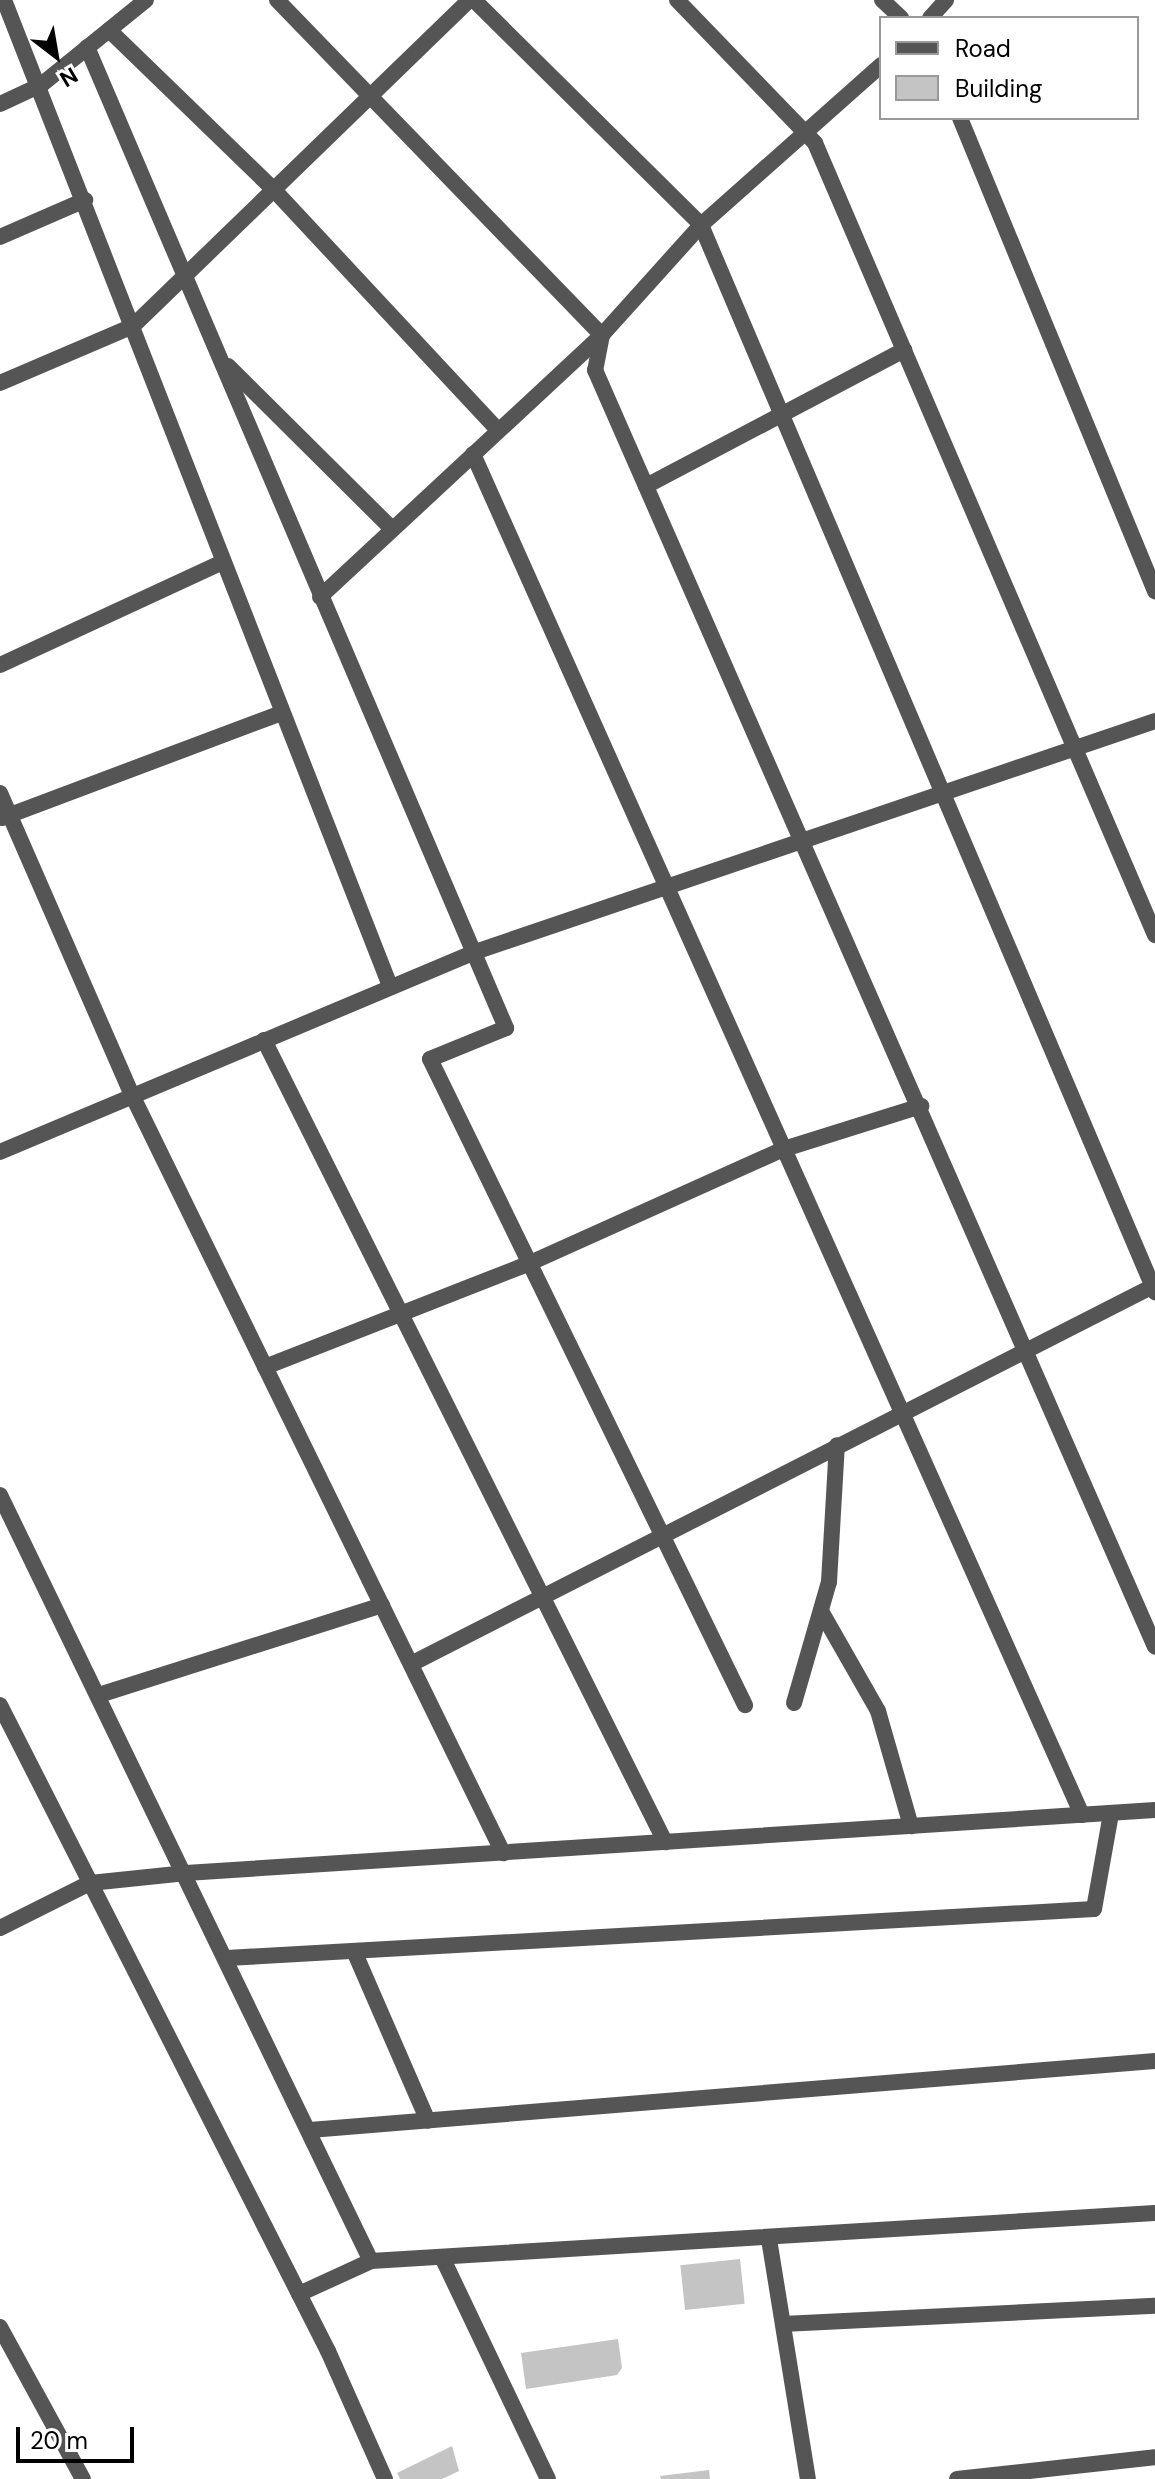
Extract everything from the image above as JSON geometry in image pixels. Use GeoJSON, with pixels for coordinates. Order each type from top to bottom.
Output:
{"type":"FeatureCollection","features":[{"type":"Feature","properties":{"kind":"street"},"geometry":{"type":"LineString","coordinates":[[4,0],[41,85],[281,713],[390,986]]}},
{"type":"Feature","properties":{"kind":"street"},"geometry":{"type":"LineString","coordinates":[[0,104],[41,85],[146,0]]}},
{"type":"Feature","properties":{"kind":"street"},"geometry":{"type":"LineString","coordinates":[[277,0],[602,335]]}},
{"type":"Feature","properties":{"kind":"street"},"geometry":{"type":"LineString","coordinates":[[0,383],[133,326],[471,0],[701,225],[1154,1288],[542,1594],[411,1664]]}},
{"type":"Feature","properties":{"kind":"street"},"geometry":{"type":"LineString","coordinates":[[677,0],[815,143],[1155,935]]}},
{"type":"Feature","properties":{"kind":"street"},"geometry":{"type":"LineString","coordinates":[[882,0],[899,16]]}},
{"type":"Feature","properties":{"kind":"street"},"geometry":{"type":"LineString","coordinates":[[932,16],[946,0]]}},
{"type":"Feature","properties":{"kind":"street"},"geometry":{"type":"LineString","coordinates":[[109,30],[275,191],[498,430]]}},
{"type":"Feature","properties":{"kind":"street"},"geometry":{"type":"LineString","coordinates":[[87,47],[506,1028],[430,1059],[745,1705]]}},
{"type":"Feature","properties":{"kind":"street"},"geometry":{"type":"LineString","coordinates":[[320,597],[602,335],[701,225],[879,67]]}},
{"type":"Feature","properties":{"kind":"street"},"geometry":{"type":"LineString","coordinates":[[961,120],[1155,591]]}},
{"type":"Feature","properties":{"kind":"street"},"geometry":{"type":"LineString","coordinates":[[0,237],[85,200]]}},
{"type":"Feature","properties":{"kind":"street"},"geometry":{"type":"LineString","coordinates":[[602,335],[595,370],[801,842],[921,1106],[1155,1647]]}},
{"type":"Feature","properties":{"kind":"street"},"geometry":{"type":"LineString","coordinates":[[646,486],[904,350]]}},
{"type":"Feature","properties":{"kind":"street"},"geometry":{"type":"LineString","coordinates":[[221,359],[392,529]]}},
{"type":"Feature","properties":{"kind":"street"},"geometry":{"type":"LineString","coordinates":[[473,454],[664,888],[904,1412],[1082,1815]]}},
{"type":"Feature","properties":{"kind":"street"},"geometry":{"type":"LineString","coordinates":[[0,665],[223,562]]}},
{"type":"Feature","properties":{"kind":"street"},"geometry":{"type":"LineString","coordinates":[[5,817],[281,713]]}},
{"type":"Feature","properties":{"kind":"street"},"geometry":{"type":"LineString","coordinates":[[0,1152],[475,952],[1155,721]]}},
{"type":"Feature","properties":{"kind":"street"},"geometry":{"type":"LineString","coordinates":[[0,793],[5,817],[133,1097],[503,1853]]}},
{"type":"Feature","properties":{"kind":"street"},"geometry":{"type":"LineString","coordinates":[[264,1040],[665,1842]]}},
{"type":"Feature","properties":{"kind":"street"},"geometry":{"type":"LineString","coordinates":[[265,1367],[400,1311],[530,1263],[784,1149],[921,1106]]}},
{"type":"Feature","properties":{"kind":"street"},"geometry":{"type":"LineString","coordinates":[[794,1703],[829,1582],[837,1445]]}},
{"type":"Feature","properties":{"kind":"street"},"geometry":{"type":"LineString","coordinates":[[0,1495],[186,1873],[371,2261]]}},
{"type":"Feature","properties":{"kind":"street"},"geometry":{"type":"LineString","coordinates":[[99,1695],[382,1605]]}},
{"type":"Feature","properties":{"kind":"street"},"geometry":{"type":"LineString","coordinates":[[821,1611],[878,1711],[911,1826]]}},
{"type":"Feature","properties":{"kind":"street"},"geometry":{"type":"LineString","coordinates":[[0,1705],[299,2294],[385,2479]]}},
{"type":"Feature","properties":{"kind":"street"},"geometry":{"type":"LineString","coordinates":[[0,1928],[90,1883],[186,1873],[1155,1810]]}},
{"type":"Feature","properties":{"kind":"street"},"geometry":{"type":"LineString","coordinates":[[227,1958],[1094,1909],[1111,1814]]}},
{"type":"Feature","properties":{"kind":"street"},"geometry":{"type":"LineString","coordinates":[[354,1951],[428,2121]]}},
{"type":"Feature","properties":{"kind":"street"},"geometry":{"type":"LineString","coordinates":[[310,2130],[1155,2061]]}},
{"type":"Feature","properties":{"kind":"street"},"geometry":{"type":"LineString","coordinates":[[299,2294],[371,2261],[1155,2213]]}},
{"type":"Feature","properties":{"kind":"street"},"geometry":{"type":"LineString","coordinates":[[769,2239],[808,2479]]}},
{"type":"Feature","properties":{"kind":"street"},"geometry":{"type":"LineString","coordinates":[[442,2257],[548,2479]]}},
{"type":"Feature","properties":{"kind":"street"},"geometry":{"type":"LineString","coordinates":[[783,2324],[1155,2306]]}},
{"type":"Feature","properties":{"kind":"street"},"geometry":{"type":"LineString","coordinates":[[0,2327],[83,2479]]}},
{"type":"Feature","properties":{"kind":"street"},"geometry":{"type":"LineString","coordinates":[[957,2479],[1155,2457]]}},
{"type":"Feature","properties":{"kind":"building"},"geometry":{"type":"Polygon","coordinates":[[[740,2259],[745,2304],[685,2310],[680,2265],[740,2259]]]}},
{"type":"Feature","properties":{"kind":"building"},"geometry":{"type":"Polygon","coordinates":[[[618,2339],[622,2368],[617,2375],[526,2389],[521,2353],[618,2339]]]}},
{"type":"Feature","properties":{"kind":"building"},"geometry":{"type":"Polygon","coordinates":[[[452,2446],[459,2471],[442,2479],[400,2479],[397,2473],[452,2446]]]}},
{"type":"Feature","properties":{"kind":"building"},"geometry":{"type":"Polygon","coordinates":[[[709,2470],[710,2479],[661,2479],[660,2476],[709,2470]]]}}]}
